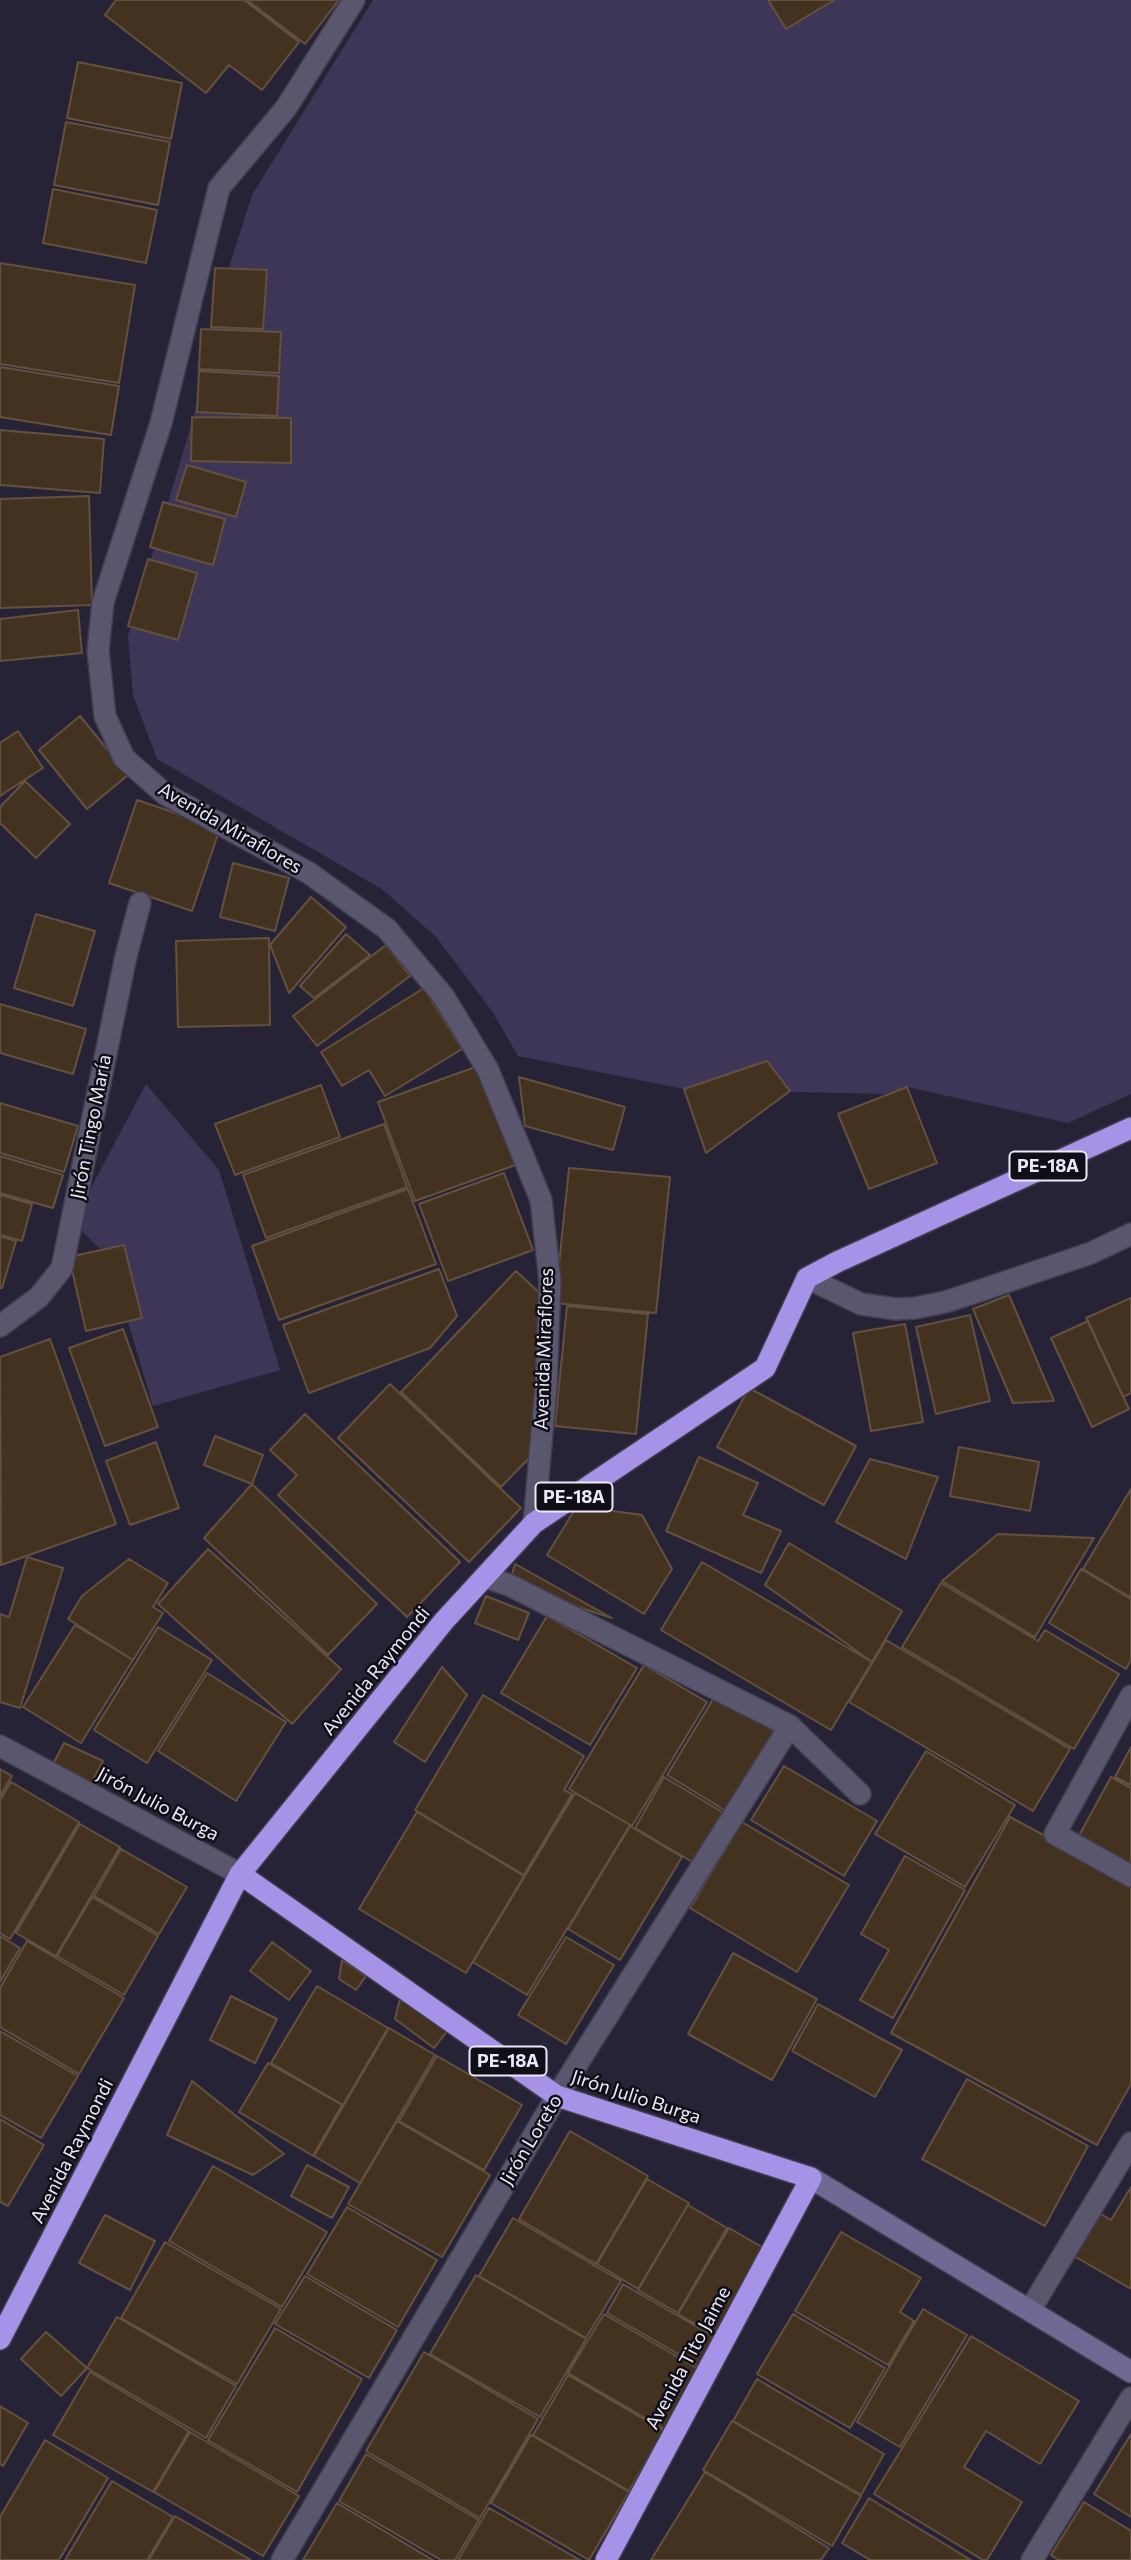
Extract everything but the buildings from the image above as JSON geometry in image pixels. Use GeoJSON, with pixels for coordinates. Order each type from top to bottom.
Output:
{"type":"FeatureCollection","features":[{"type":"Feature","properties":{"kind":"highway","name":"PE-18A"},"geometry":{"type":"LineString","coordinates":[[807,1278],[1131,1128]]}},
{"type":"Feature","properties":{"kind":"highway","name":"Avenida Raymondi"},"geometry":{"type":"LineString","coordinates":[[0,2339],[240,1874],[444,1621],[534,1523],[765,1368],[807,1278]]}},
{"type":"Feature","properties":{"kind":"highway","name":"Jirón Julio Burga"},"geometry":{"type":"LineString","coordinates":[[240,1874],[557,2096],[811,2178]]}},
{"type":"Feature","properties":{"kind":"highway","name":"Avenida Tito Jaime"},"geometry":{"type":"LineString","coordinates":[[606,2560],[811,2178]]}},
{"type":"Feature","properties":{"kind":"street","name":"Avenida Miraflores"},"geometry":{"type":"LineString","coordinates":[[354,0],[286,108],[219,188],[161,423],[103,602],[99,651],[105,716],[124,758],[165,794],[309,873],[387,929],[444,997],[488,1070],[541,1200],[550,1280],[546,1387],[534,1523]]}},
{"type":"Feature","properties":{"kind":"street","name":"Jirón Tingo María"},"geometry":{"type":"LineString","coordinates":[[0,1326],[38,1297],[62,1268],[126,956],[140,903]]}},
{"type":"Feature","properties":{"kind":"street"},"geometry":{"type":"LineString","coordinates":[[807,1278],[862,1304],[896,1309],[915,1308],[945,1302],[1091,1253],[1131,1234]]}},
{"type":"Feature","properties":{"kind":"street"},"geometry":{"type":"LineString","coordinates":[[485,1577],[509,1585],[790,1726],[860,1794]]}},
{"type":"Feature","properties":{"kind":"street"},"geometry":{"type":"LineString","coordinates":[[1131,1696],[1055,1834],[1131,1877]]}},
{"type":"Feature","properties":{"kind":"street","name":"Jirón Loreto"},"geometry":{"type":"LineString","coordinates":[[282,2560],[557,2096],[790,1726]]}},
{"type":"Feature","properties":{"kind":"street","name":"Jirón Julio Burga"},"geometry":{"type":"LineString","coordinates":[[0,1746],[240,1874]]}},
{"type":"Feature","properties":{"kind":"street"},"geometry":{"type":"LineString","coordinates":[[1030,2310],[1131,2143]]}},
{"type":"Feature","properties":{"kind":"street","name":"Jirón Julio Burga"},"geometry":{"type":"LineString","coordinates":[[811,2178],[1131,2372]]}},
{"type":"Feature","properties":{"kind":"street"},"geometry":{"type":"LineString","coordinates":[[1032,2560],[1131,2398]]}},
{"type":"Feature","properties":{"kind":"shaded area"},"geometry":{"type":"Polygon","coordinates":[[[373,0],[1131,0],[1131,1094],[1068,1123],[908,1087],[884,1094],[684,1089],[518,1056],[492,1011],[436,937],[382,889],[157,759],[133,695],[128,636],[193,419],[219,299],[252,195],[373,0]]]}},
{"type":"Feature","properties":{"kind":"shaded area"},"geometry":{"type":"Polygon","coordinates":[[[146,1084],[219,1170],[280,1370],[153,1406],[109,1258],[73,1222],[146,1084]]]}}]}
